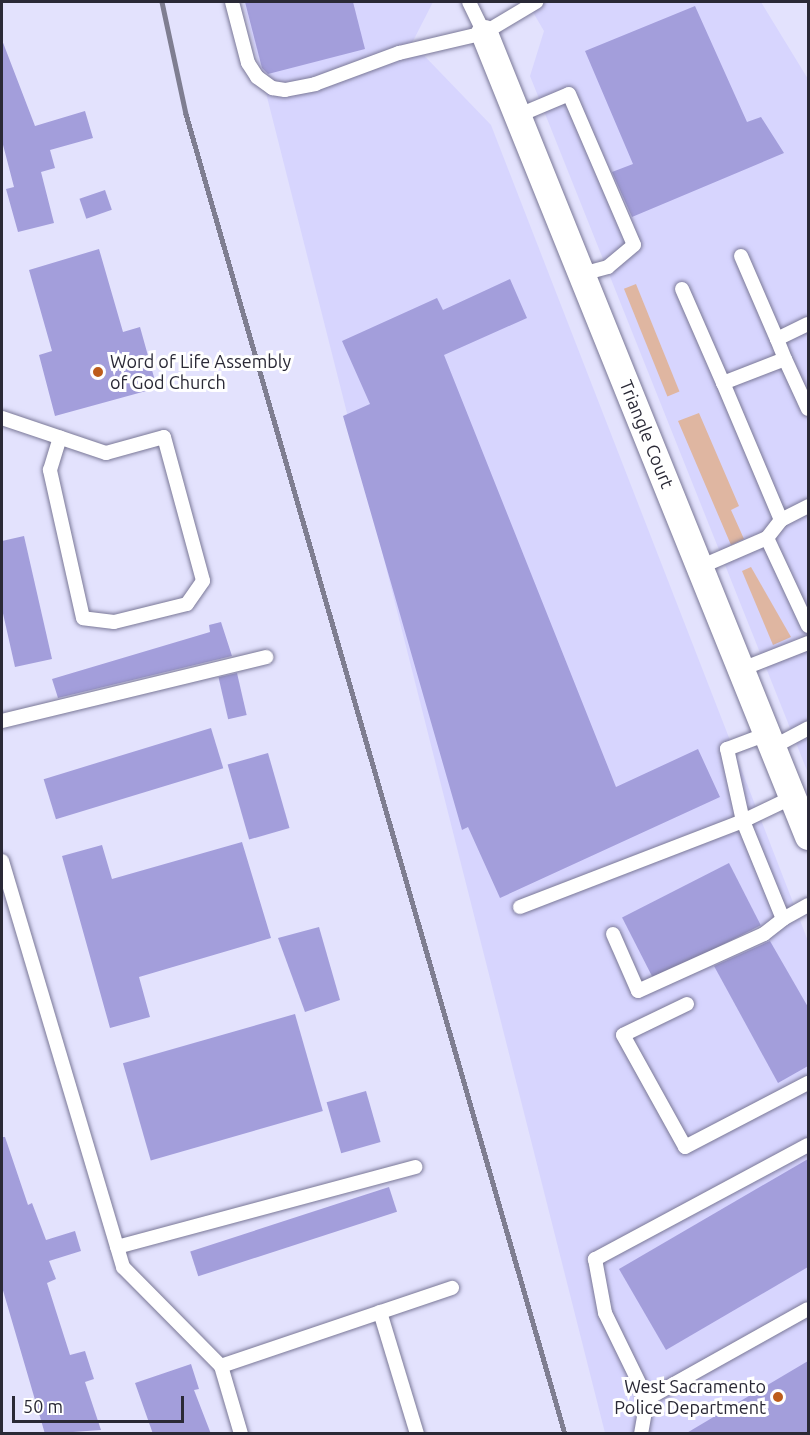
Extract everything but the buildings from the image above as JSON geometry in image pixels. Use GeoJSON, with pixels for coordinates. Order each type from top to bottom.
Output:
{"type":"FeatureCollection","features":[{"type":"Feature","properties":{"kind":"street","name":"Triangle Court"},"geometry":{"type":"LineString","coordinates":[[484,33],[808,836]]}},
{"type":"Feature","properties":{"kind":"lane"},"geometry":{"type":"LineString","coordinates":[[232,2],[248,63],[257,77],[272,88],[285,90],[315,84],[399,53],[484,33],[536,2]]}},
{"type":"Feature","properties":{"kind":"lane"},"geometry":{"type":"LineString","coordinates":[[469,2],[484,33]]}},
{"type":"Feature","properties":{"kind":"lane"},"geometry":{"type":"LineString","coordinates":[[517,116],[569,94],[634,245],[608,267],[582,274]]}},
{"type":"Feature","properties":{"kind":"lane"},"geometry":{"type":"LineString","coordinates":[[741,256],[808,409]]}},
{"type":"Feature","properties":{"kind":"lane"},"geometry":{"type":"LineString","coordinates":[[682,289],[781,520]]}},
{"type":"Feature","properties":{"kind":"lane"},"geometry":{"type":"LineString","coordinates":[[777,339],[808,324]]}},
{"type":"Feature","properties":{"kind":"lane"},"geometry":{"type":"LineString","coordinates":[[723,383],[785,359]]}},
{"type":"Feature","properties":{"kind":"lane"},"geometry":{"type":"LineString","coordinates":[[2,418],[106,453],[164,437],[203,581],[187,604],[114,622],[83,618],[50,470],[60,438]]}},
{"type":"Feature","properties":{"kind":"lane"},"geometry":{"type":"LineString","coordinates":[[700,567],[767,538],[781,520],[808,506]]}},
{"type":"Feature","properties":{"kind":"lane"},"geometry":{"type":"LineString","coordinates":[[767,538],[808,626]]}},
{"type":"Feature","properties":{"kind":"lane"},"geometry":{"type":"LineString","coordinates":[[742,669],[808,643]]}},
{"type":"Feature","properties":{"kind":"lane"},"geometry":{"type":"LineString","coordinates":[[2,721],[266,657]]}},
{"type":"Feature","properties":{"kind":"lane"},"geometry":{"type":"LineString","coordinates":[[783,919],[743,821],[726,749],[770,740],[808,728]]}},
{"type":"Feature","properties":{"kind":"lane"},"geometry":{"type":"LineString","coordinates":[[520,907],[743,821],[793,797]]}},
{"type":"Feature","properties":{"kind":"lane"},"geometry":{"type":"LineString","coordinates":[[2,861],[123,1267],[221,1366],[241,1434]]}},
{"type":"Feature","properties":{"kind":"lane"},"geometry":{"type":"LineString","coordinates":[[613,934],[638,991],[764,934],[783,919],[808,905]]}},
{"type":"Feature","properties":{"kind":"lane"},"geometry":{"type":"LineString","coordinates":[[687,1004],[623,1035],[685,1147],[808,1083]]}},
{"type":"Feature","properties":{"kind":"lane"},"geometry":{"type":"LineString","coordinates":[[641,1434],[647,1399],[605,1313],[595,1259],[808,1145]]}},
{"type":"Feature","properties":{"kind":"lane"},"geometry":{"type":"LineString","coordinates":[[117,1247],[415,1167]]}},
{"type":"Feature","properties":{"kind":"lane"},"geometry":{"type":"LineString","coordinates":[[221,1366],[452,1288]]}},
{"type":"Feature","properties":{"kind":"lane"},"geometry":{"type":"LineString","coordinates":[[647,1399],[808,1309]]}},
{"type":"Feature","properties":{"kind":"lane"},"geometry":{"type":"LineString","coordinates":[[380,1312],[417,1434]]}},
{"type":"Feature","properties":{"kind":"shaded area"},"geometry":{"type":"Polygon","coordinates":[[[243,2],[433,2],[412,43],[491,125],[808,941],[808,1433],[605,1433],[243,2]]]}},
{"type":"Feature","properties":{"kind":"shaded area"},"geometry":{"type":"Polygon","coordinates":[[[527,2],[761,2],[808,79],[808,773],[530,76],[544,31],[527,2]]]}},
{"type":"Feature","properties":{"kind":"shaded area"},"geometry":{"type":"Polygon","coordinates":[[[636,284],[679,392],[667,396],[624,289],[636,284]]]}},
{"type":"Feature","properties":{"kind":"shaded area"},"geometry":{"type":"Polygon","coordinates":[[[699,413],[739,506],[731,510],[744,539],[731,545],[678,421],[699,413]]]}},
{"type":"Feature","properties":{"kind":"shaded area"},"geometry":{"type":"Polygon","coordinates":[[[751,567],[791,637],[773,645],[742,571],[751,567]]]}},
{"type":"Feature","properties":{"kind":"railway"},"geometry":{"type":"LineString","coordinates":[[162,2],[186,114],[565,1434]]}},
{"type":"Feature","properties":{"kind":"place","name":"Word of Life Assembly of God Church"},"geometry":{"type":"Point","coordinates":[98,372]}},
{"type":"Feature","properties":{"kind":"place","name":"West Sacramento Police Department"},"geometry":{"type":"Point","coordinates":[778,1397]}}]}
